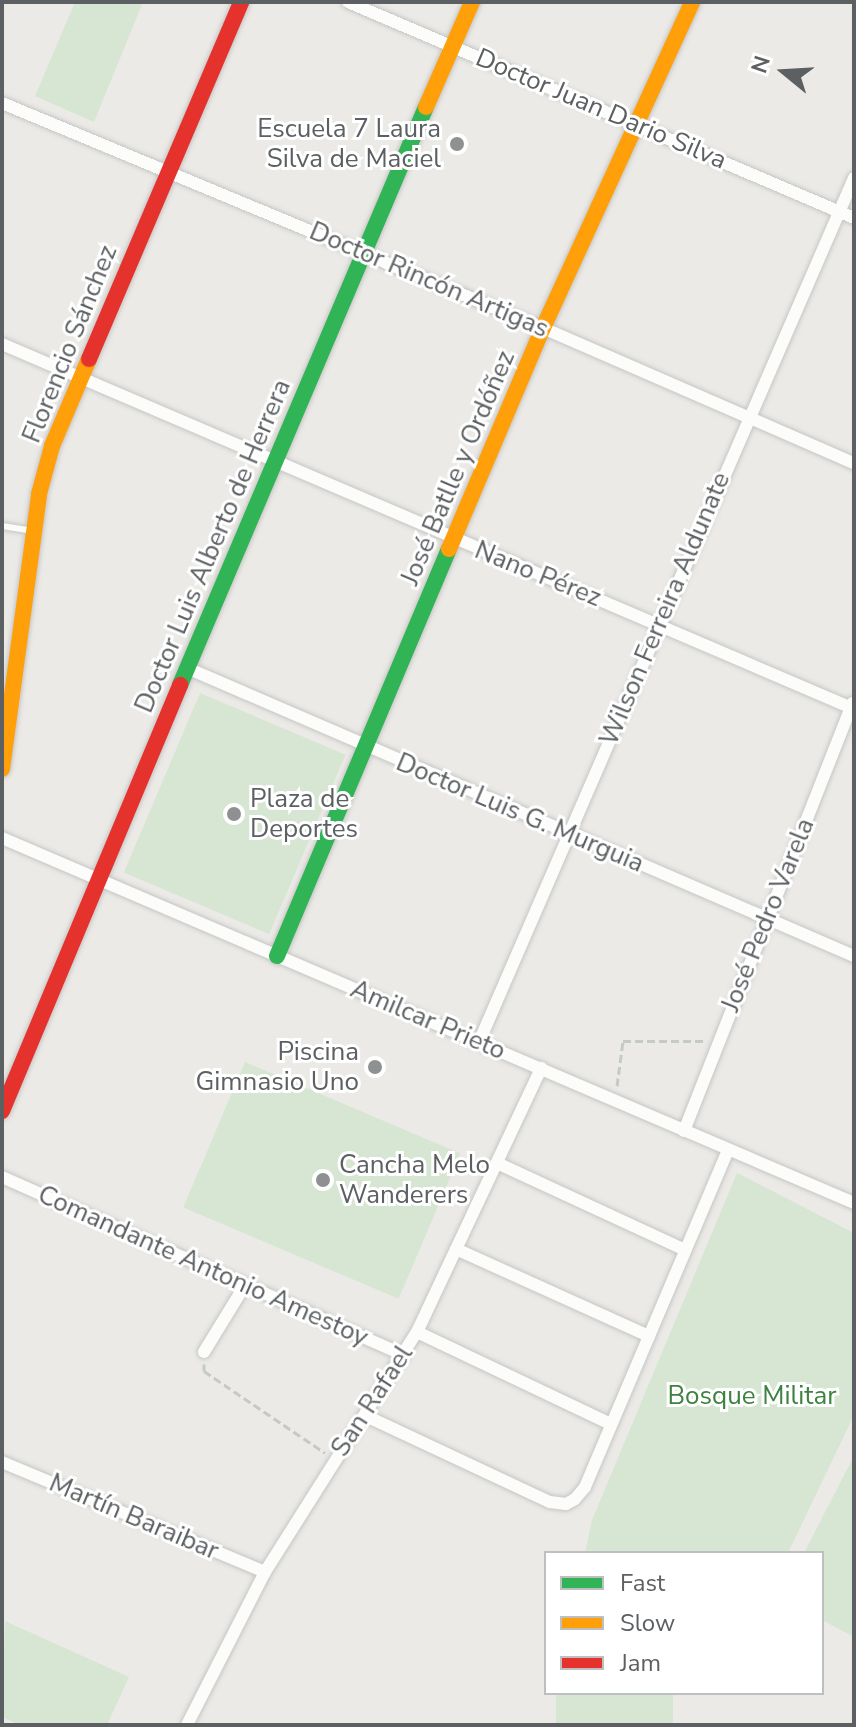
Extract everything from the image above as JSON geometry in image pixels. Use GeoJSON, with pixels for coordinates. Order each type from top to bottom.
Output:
{"type":"FeatureCollection","features":[{"type":"Feature","properties":{"kind":"street","name":"Florencio Sánchez"},"geometry":{"type":"LineString","coordinates":[[2,769],[39,494],[52,446],[241,2]]}},
{"type":"Feature","properties":{"kind":"street","name":"Doctor Juan Dario Silva"},"geometry":{"type":"LineString","coordinates":[[348,2],[854,218]]}},
{"type":"Feature","properties":{"kind":"street","name":"Doctor Luis Alberto de Herrera"},"geometry":{"type":"LineString","coordinates":[[2,1111],[274,461],[472,2]]}},
{"type":"Feature","properties":{"kind":"street","name":"José Batlle y Ordóñez"},"geometry":{"type":"LineString","coordinates":[[277,956],[543,328],[692,2]]}},
{"type":"Feature","properties":{"kind":"street","name":"Doctor Rincón Artigas"},"geometry":{"type":"LineString","coordinates":[[2,103],[543,328],[854,463]]}},
{"type":"Feature","properties":{"kind":"street","name":"Wilson Ferreira Aldunate"},"geometry":{"type":"LineString","coordinates":[[479,1042],[854,178]]}},
{"type":"Feature","properties":{"kind":"street","name":"Nano Pérez"},"geometry":{"type":"LineString","coordinates":[[2,344],[453,539],[853,706]]}},
{"type":"Feature","properties":{"kind":"street","name":"Doctor Luis G. Murguia"},"geometry":{"type":"LineString","coordinates":[[187,668],[854,956]]}},
{"type":"Feature","properties":{"kind":"street","name":"José Pedro Varela"},"geometry":{"type":"LineString","coordinates":[[684,1131],[766,918],[853,706]]}},
{"type":"Feature","properties":{"kind":"street","name":"Amilcar Prieto"},"geometry":{"type":"LineString","coordinates":[[2,838],[854,1203]]}},
{"type":"Feature","properties":{"kind":"street","name":"San Rafael"},"geometry":{"type":"LineString","coordinates":[[187,1725],[265,1572],[417,1332],[541,1068]]}},
{"type":"Feature","properties":{"kind":"street"},"geometry":{"type":"LineString","coordinates":[[366,1416],[550,1502],[566,1504],[585,1487],[728,1150]]}},
{"type":"Feature","properties":{"kind":"street"},"geometry":{"type":"LineString","coordinates":[[497,1163],[685,1250]]}},
{"type":"Feature","properties":{"kind":"street","name":"Comandante Antonio Amestoy"},"geometry":{"type":"LineString","coordinates":[[2,1177],[404,1355]]}},
{"type":"Feature","properties":{"kind":"street"},"geometry":{"type":"LineString","coordinates":[[456,1249],[649,1336]]}},
{"type":"Feature","properties":{"kind":"street"},"geometry":{"type":"LineString","coordinates":[[204,1352],[245,1285]]}},
{"type":"Feature","properties":{"kind":"street"},"geometry":{"type":"LineString","coordinates":[[417,1332],[611,1424]]}},
{"type":"Feature","properties":{"kind":"street","name":"Martín Baraibar"},"geometry":{"type":"LineString","coordinates":[[2,1462],[265,1572]]}},
{"type":"Feature","properties":{"kind":"lane"},"geometry":{"type":"LineString","coordinates":[[2,526],[34,531]]}},
{"type":"Feature","properties":{"kind":"path"},"geometry":{"type":"LineString","coordinates":[[615,1101],[623,1041],[719,1041]]}},
{"type":"Feature","properties":{"kind":"path"},"geometry":{"type":"LineString","coordinates":[[204,1352],[204,1371],[335,1459]]}},
{"type":"Feature","properties":{"kind":"green space"},"geometry":{"type":"Polygon","coordinates":[[[75,2],[143,2],[94,122],[35,96],[75,2]]]}},
{"type":"Feature","properties":{"kind":"green space","name":"Plaza de Deportes"},"geometry":{"type":"Polygon","coordinates":[[[200,693],[345,755],[269,934],[124,872],[200,693]]]}},
{"type":"Feature","properties":{"kind":"green space","name":"Cancha Melo Wanderers"},"geometry":{"type":"Polygon","coordinates":[[[245,1062],[460,1153],[399,1299],[183,1207],[245,1062]]]}},
{"type":"Feature","properties":{"kind":"green space","name":"Bosque Militar"},"geometry":{"type":"Polygon","coordinates":[[[737,1173],[854,1233],[854,1415],[789,1551],[585,1551],[592,1520],[737,1173]]]}},
{"type":"Feature","properties":{"kind":"green space"},"geometry":{"type":"Polygon","coordinates":[[[854,1456],[854,1637],[824,1621],[824,1551],[805,1551],[854,1456]]]}},
{"type":"Feature","properties":{"kind":"green space"},"geometry":{"type":"Polygon","coordinates":[[[5,1621],[129,1677],[107,1725],[20,1725],[2,1717],[5,1621]]]}},
{"type":"Feature","properties":{"kind":"green space"},"geometry":{"type":"Polygon","coordinates":[[[556,1695],[673,1695],[673,1725],[556,1725],[556,1695]]]}},
{"type":"Feature","properties":{"kind":"traffic: fast"},"geometry":{"type":"LineString","coordinates":[[180,685],[426,107]]}},
{"type":"Feature","properties":{"kind":"traffic: fast"},"geometry":{"type":"LineString","coordinates":[[277,956],[449,549]]}},
{"type":"Feature","properties":{"kind":"traffic: slow"},"geometry":{"type":"LineString","coordinates":[[426,107],[472,2]]}},
{"type":"Feature","properties":{"kind":"traffic: slow"},"geometry":{"type":"LineString","coordinates":[[449,549],[543,328],[692,2]]}},
{"type":"Feature","properties":{"kind":"traffic: slow"},"geometry":{"type":"LineString","coordinates":[[2,769],[39,494],[52,446],[89,359]]}},
{"type":"Feature","properties":{"kind":"traffic: jam"},"geometry":{"type":"LineString","coordinates":[[89,359],[241,2]]}},
{"type":"Feature","properties":{"kind":"traffic: jam"},"geometry":{"type":"LineString","coordinates":[[2,1111],[180,685]]}},
{"type":"Feature","properties":{"kind":"place","name":"Escuela 7 Laura Silva de Maciel"},"geometry":{"type":"Point","coordinates":[457,144]}},
{"type":"Feature","properties":{"kind":"place","name":"Plaza de Deportes"},"geometry":{"type":"Point","coordinates":[234,814]}},
{"type":"Feature","properties":{"kind":"place","name":"Piscina Gimnasio Uno"},"geometry":{"type":"Point","coordinates":[375,1067]}},
{"type":"Feature","properties":{"kind":"place","name":"Cancha Melo Wanderers"},"geometry":{"type":"Point","coordinates":[323,1180]}}]}
